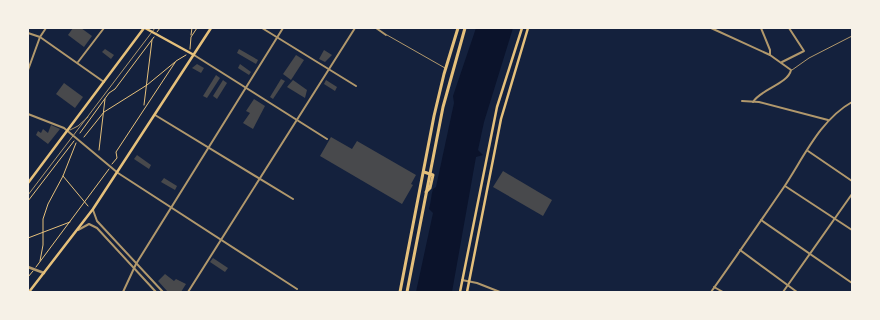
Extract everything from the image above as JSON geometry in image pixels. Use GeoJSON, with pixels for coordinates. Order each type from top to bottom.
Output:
{"type":"FeatureCollection","features":[{"type":"Feature","properties":{"kind":"main road"},"geometry":{"type":"LineString","coordinates":[[28,183],[145,28],[194,56]]}},
{"type":"Feature","properties":{"kind":"main road"},"geometry":{"type":"LineString","coordinates":[[29,292],[78,230],[118,173],[211,28]]}},
{"type":"Feature","properties":{"kind":"main road"},"geometry":{"type":"LineString","coordinates":[[400,292],[446,68],[458,28]]}},
{"type":"Feature","properties":{"kind":"main road"},"geometry":{"type":"LineString","coordinates":[[407,292],[426,192],[430,188],[433,176],[430,173],[443,107],[465,28]]}},
{"type":"Feature","properties":{"kind":"main road"},"geometry":{"type":"LineString","coordinates":[[460,292],[497,108],[522,28]]}},
{"type":"Feature","properties":{"kind":"main road"},"geometry":{"type":"LineString","coordinates":[[466,292],[501,119],[528,28]]}},
{"type":"Feature","properties":{"kind":"main road"},"geometry":{"type":"LineString","coordinates":[[424,172],[430,173]]}},
{"type":"Feature","properties":{"kind":"street"},"geometry":{"type":"LineString","coordinates":[[28,70],[40,37],[46,28]]}},
{"type":"Feature","properties":{"kind":"street"},"geometry":{"type":"LineString","coordinates":[[78,62],[104,28]]}},
{"type":"Feature","properties":{"kind":"street"},"geometry":{"type":"LineString","coordinates":[[262,28],[356,86]]}},
{"type":"Feature","properties":{"kind":"street"},"geometry":{"type":"LineString","coordinates":[[124,292],[136,264],[283,28]]}},
{"type":"Feature","properties":{"kind":"street"},"geometry":{"type":"LineString","coordinates":[[188,292],[355,28]]}},
{"type":"Feature","properties":{"kind":"street"},"geometry":{"type":"LineString","coordinates":[[376,28],[386,35]]}},
{"type":"Feature","properties":{"kind":"street"},"geometry":{"type":"LineString","coordinates":[[711,28],[770,55],[782,62],[791,70],[789,76],[759,95],[753,102]]}},
{"type":"Feature","properties":{"kind":"street"},"geometry":{"type":"LineString","coordinates":[[761,28],[770,50],[770,55]]}},
{"type":"Feature","properties":{"kind":"street"},"geometry":{"type":"LineString","coordinates":[[782,62],[804,51],[789,28]]}},
{"type":"Feature","properties":{"kind":"street"},"geometry":{"type":"LineString","coordinates":[[28,33],[40,37],[78,62],[104,82]]}},
{"type":"Feature","properties":{"kind":"street"},"geometry":{"type":"LineString","coordinates":[[194,56],[327,139]]}},
{"type":"Feature","properties":{"kind":"street"},"geometry":{"type":"LineString","coordinates":[[742,101],[753,102],[828,120]]}},
{"type":"Feature","properties":{"kind":"street"},"geometry":{"type":"LineString","coordinates":[[711,292],[828,120],[838,110],[852,102]]}},
{"type":"Feature","properties":{"kind":"street"},"geometry":{"type":"LineString","coordinates":[[28,114],[67,130],[118,173],[171,209],[297,289]]}},
{"type":"Feature","properties":{"kind":"street"},"geometry":{"type":"LineString","coordinates":[[155,115],[293,199]]}},
{"type":"Feature","properties":{"kind":"street"},"geometry":{"type":"LineString","coordinates":[[808,151],[852,181]]}},
{"type":"Feature","properties":{"kind":"street"},"geometry":{"type":"LineString","coordinates":[[784,186],[852,230]]}},
{"type":"Feature","properties":{"kind":"street"},"geometry":{"type":"LineString","coordinates":[[783,292],[852,194]]}},
{"type":"Feature","properties":{"kind":"street"},"geometry":{"type":"LineString","coordinates":[[93,209],[97,220],[163,292]]}},
{"type":"Feature","properties":{"kind":"street"},"geometry":{"type":"LineString","coordinates":[[761,220],[852,283]]}},
{"type":"Feature","properties":{"kind":"street"},"geometry":{"type":"LineString","coordinates":[[78,230],[85,225],[93,225],[156,292]]}},
{"type":"Feature","properties":{"kind":"street"},"geometry":{"type":"LineString","coordinates":[[740,250],[797,292]]}},
{"type":"Feature","properties":{"kind":"street"},"geometry":{"type":"LineString","coordinates":[[28,267],[44,273]]}},
{"type":"Feature","properties":{"kind":"street"},"geometry":{"type":"LineString","coordinates":[[462,280],[500,292]]}},
{"type":"Feature","properties":{"kind":"street"},"geometry":{"type":"LineString","coordinates":[[714,287],[722,292]]}},
{"type":"Feature","properties":{"kind":"lane"},"geometry":{"type":"LineString","coordinates":[[28,196],[155,28]]}},
{"type":"Feature","properties":{"kind":"lane"},"geometry":{"type":"LineString","coordinates":[[386,35],[446,68]]}},
{"type":"Feature","properties":{"kind":"lane"},"geometry":{"type":"LineString","coordinates":[[791,70],[809,58],[852,36]]}},
{"type":"Feature","properties":{"kind":"lane"},"geometry":{"type":"LineString","coordinates":[[67,130],[78,126],[90,115]]}},
{"type":"Feature","properties":{"kind":"path"},"geometry":{"type":"LineString","coordinates":[[84,137],[104,112],[148,85],[188,52],[192,28]]}},
{"type":"Feature","properties":{"kind":"path"},"geometry":{"type":"LineString","coordinates":[[191,37],[197,28]]}},
{"type":"Feature","properties":{"kind":"path"},"geometry":{"type":"LineString","coordinates":[[80,134],[105,99],[152,39],[148,85],[144,105]]}},
{"type":"Feature","properties":{"kind":"path"},"geometry":{"type":"LineString","coordinates":[[28,277],[117,158],[116,152],[176,61]]}},
{"type":"Feature","properties":{"kind":"path"},"geometry":{"type":"LineString","coordinates":[[98,150],[105,99]]}},
{"type":"Feature","properties":{"kind":"path"},"geometry":{"type":"LineString","coordinates":[[28,202],[74,141]]}},
{"type":"Feature","properties":{"kind":"path"},"geometry":{"type":"LineString","coordinates":[[40,262],[43,219],[48,204],[63,176],[76,143]]}},
{"type":"Feature","properties":{"kind":"path"},"geometry":{"type":"LineString","coordinates":[[63,176],[88,206]]}},
{"type":"Feature","properties":{"kind":"path"},"geometry":{"type":"LineString","coordinates":[[28,238],[43,234],[70,222]]}},
{"type":"Feature","properties":{"kind":"water"},"geometry":{"type":"Polygon","coordinates":[[[476,28],[513,28],[484,122],[478,150],[483,155],[476,157],[452,292],[416,292],[433,213],[429,209],[433,189],[436,187],[454,103],[453,96],[476,28]]]}},
{"type":"Feature","properties":{"kind":"building"},"geometry":{"type":"Polygon","coordinates":[[[73,28],[81,28],[92,36],[84,47],[68,35],[73,28]]]}},
{"type":"Feature","properties":{"kind":"building"},"geometry":{"type":"Polygon","coordinates":[[[105,49],[114,55],[111,59],[102,52],[105,49]]]}},
{"type":"Feature","properties":{"kind":"building"},"geometry":{"type":"Polygon","coordinates":[[[239,49],[258,60],[256,64],[237,53],[239,49]]]}},
{"type":"Feature","properties":{"kind":"building"},"geometry":{"type":"Polygon","coordinates":[[[324,50],[332,55],[325,62],[319,59],[324,50]]]}},
{"type":"Feature","properties":{"kind":"building"},"geometry":{"type":"Polygon","coordinates":[[[296,55],[304,60],[291,80],[283,74],[296,55]]]}},
{"type":"Feature","properties":{"kind":"building"},"geometry":{"type":"Polygon","coordinates":[[[197,64],[204,68],[201,73],[192,68],[197,64]]]}},
{"type":"Feature","properties":{"kind":"building"},"geometry":{"type":"Polygon","coordinates":[[[240,64],[251,72],[249,75],[238,68],[240,64]]]}},
{"type":"Feature","properties":{"kind":"building"},"geometry":{"type":"Polygon","coordinates":[[[216,75],[220,78],[207,98],[203,96],[216,75]]]}},
{"type":"Feature","properties":{"kind":"building"},"geometry":{"type":"Polygon","coordinates":[[[281,79],[285,81],[273,99],[270,97],[281,79]]]}},
{"type":"Feature","properties":{"kind":"building"},"geometry":{"type":"Polygon","coordinates":[[[223,80],[227,83],[217,99],[213,96],[223,80]]]}},
{"type":"Feature","properties":{"kind":"building"},"geometry":{"type":"Polygon","coordinates":[[[293,80],[307,90],[305,98],[287,87],[293,80]]]}},
{"type":"Feature","properties":{"kind":"building"},"geometry":{"type":"Polygon","coordinates":[[[326,80],[337,87],[335,91],[324,84],[326,80]]]}},
{"type":"Feature","properties":{"kind":"building"},"geometry":{"type":"Polygon","coordinates":[[[64,83],[83,97],[75,108],[56,94],[64,83]]]}},
{"type":"Feature","properties":{"kind":"building"},"geometry":{"type":"Polygon","coordinates":[[[254,99],[265,106],[253,129],[243,123],[250,113],[246,111],[254,99]]]}},
{"type":"Feature","properties":{"kind":"building"},"geometry":{"type":"Polygon","coordinates":[[[51,125],[60,129],[48,144],[36,135],[38,131],[41,133],[43,129],[48,133],[51,125]]]}},
{"type":"Feature","properties":{"kind":"building"},"geometry":{"type":"Polygon","coordinates":[[[331,137],[352,149],[357,141],[416,175],[411,184],[413,185],[402,204],[320,156],[331,137]]]}},
{"type":"Feature","properties":{"kind":"building"},"geometry":{"type":"Polygon","coordinates":[[[137,155],[151,165],[149,169],[134,159],[137,155]]]}},
{"type":"Feature","properties":{"kind":"building"},"geometry":{"type":"Polygon","coordinates":[[[503,171],[552,200],[543,216],[493,187],[503,171]]]}},
{"type":"Feature","properties":{"kind":"building"},"geometry":{"type":"Polygon","coordinates":[[[164,178],[177,186],[175,190],[161,182],[164,178]]]}},
{"type":"Feature","properties":{"kind":"building"},"geometry":{"type":"Polygon","coordinates":[[[213,258],[228,268],[225,272],[210,262],[213,258]]]}},
{"type":"Feature","properties":{"kind":"building"},"geometry":{"type":"Polygon","coordinates":[[[165,274],[174,281],[176,279],[186,284],[181,292],[168,292],[158,281],[165,274]]]}}]}
